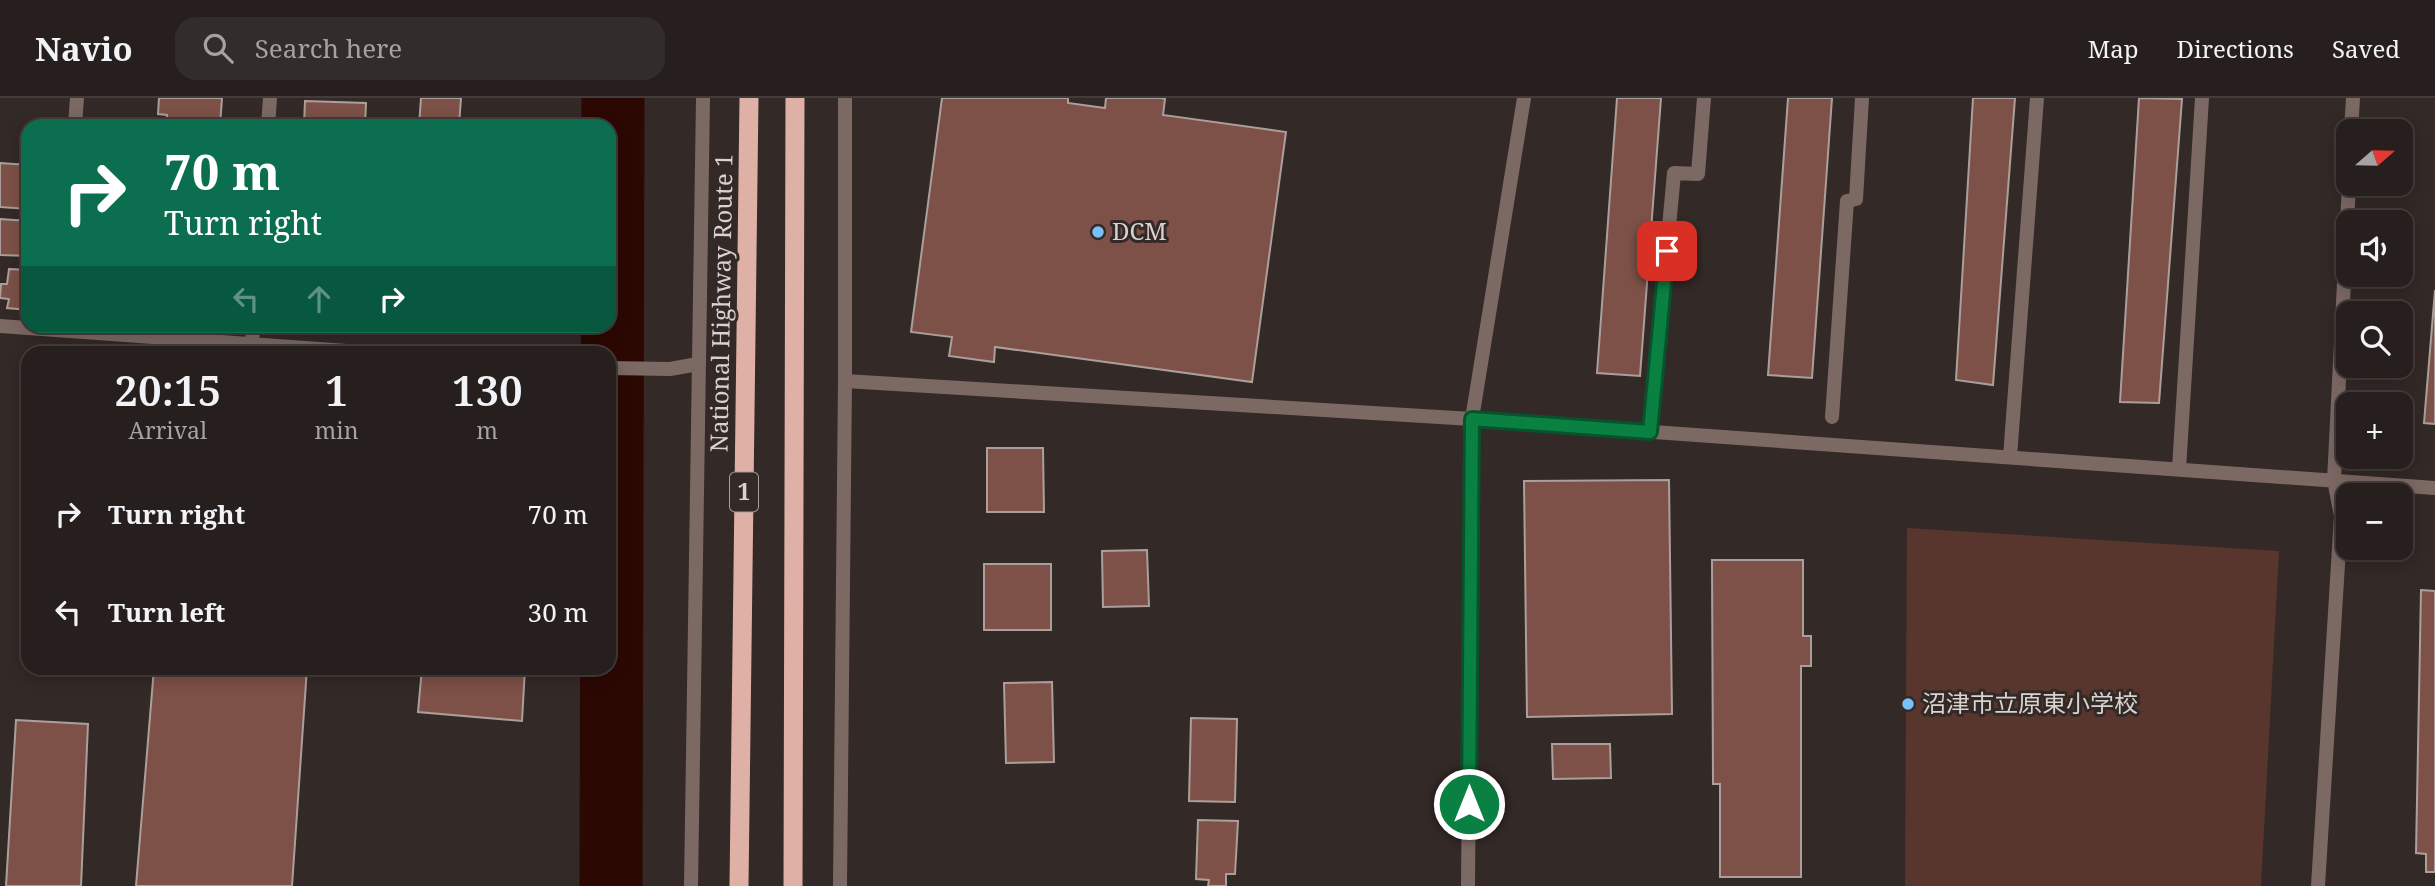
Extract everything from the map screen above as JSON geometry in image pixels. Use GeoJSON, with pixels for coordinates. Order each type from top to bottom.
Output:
{"type":"FeatureCollection","features":[{"type":"Feature","properties":{"kind":"highway","name":"National Highway Route 1"},"geometry":{"type":"LineString","coordinates":[[739,886],[749,98]]}},
{"type":"Feature","properties":{"kind":"highway","name":"1"},"geometry":{"type":"LineString","coordinates":[[793,886],[795,98]]}},
{"type":"Feature","properties":{"kind":"street"},"geometry":{"type":"LineString","coordinates":[[76,119],[77,98]]}},
{"type":"Feature","properties":{"kind":"street"},"geometry":{"type":"LineString","coordinates":[[268,119],[270,98]]}},
{"type":"Feature","properties":{"kind":"street"},"geometry":{"type":"LineString","coordinates":[[691,886],[703,98]]}},
{"type":"Feature","properties":{"kind":"street"},"geometry":{"type":"LineString","coordinates":[[840,886],[845,98]]}},
{"type":"Feature","properties":{"kind":"street"},"geometry":{"type":"LineString","coordinates":[[1468,886],[1472,419],[1524,98]]}},
{"type":"Feature","properties":{"kind":"street"},"geometry":{"type":"LineString","coordinates":[[1650,432],[1674,173],[1698,174],[1704,98]]}},
{"type":"Feature","properties":{"kind":"street"},"geometry":{"type":"LineString","coordinates":[[1832,417],[1847,201],[1856,199],[1862,98]]}},
{"type":"Feature","properties":{"kind":"street"},"geometry":{"type":"LineString","coordinates":[[2010,457],[2037,98]]}},
{"type":"Feature","properties":{"kind":"street"},"geometry":{"type":"LineString","coordinates":[[2179,469],[2202,98]]}},
{"type":"Feature","properties":{"kind":"street"},"geometry":{"type":"LineString","coordinates":[[2352,119],[2353,98]]}},
{"type":"Feature","properties":{"kind":"street"},"geometry":{"type":"LineString","coordinates":[[2318,886],[2341,516],[2334,480],[2348,196]]}},
{"type":"Feature","properties":{"kind":"street"},"geometry":{"type":"LineString","coordinates":[[0,326],[21,327]]}},
{"type":"Feature","properties":{"kind":"street"},"geometry":{"type":"LineString","coordinates":[[121,333],[279,346]]}},
{"type":"Feature","properties":{"kind":"street"},"geometry":{"type":"LineString","coordinates":[[252,344],[253,333]]}},
{"type":"Feature","properties":{"kind":"street"},"geometry":{"type":"LineString","coordinates":[[616,368],[670,369],[698,364]]}},
{"type":"Feature","properties":{"kind":"street"},"geometry":{"type":"LineString","coordinates":[[845,381],[1472,419],[2435,488]]}},
{"type":"Feature","properties":{"kind":"shaded area"},"geometry":{"type":"Polygon","coordinates":[[[1907,528],[2279,551],[2261,886],[1905,886],[1907,528]]]}},
{"type":"Feature","properties":{"kind":"building"},"geometry":{"type":"Polygon","coordinates":[[[159,98],[222,98],[220,119],[167,119],[167,115],[158,114],[159,98]]]}},
{"type":"Feature","properties":{"kind":"building"},"geometry":{"type":"Polygon","coordinates":[[[421,98],[461,98],[460,119],[420,119],[421,98]]]}},
{"type":"Feature","properties":{"kind":"building","name":"DCM"},"geometry":{"type":"Polygon","coordinates":[[[942,98],[1068,98],[1068,103],[1105,108],[1106,98],[1161,98],[1165,99],[1163,115],[1286,132],[1252,382],[995,347],[994,362],[949,356],[952,337],[911,332],[942,98]]]}},
{"type":"Feature","properties":{"kind":"building"},"geometry":{"type":"Polygon","coordinates":[[[1617,98],[1661,98],[1640,376],[1597,373],[1617,98]]]}},
{"type":"Feature","properties":{"kind":"building"},"geometry":{"type":"Polygon","coordinates":[[[1788,98],[1832,98],[1812,378],[1768,375],[1788,98]]]}},
{"type":"Feature","properties":{"kind":"building"},"geometry":{"type":"Polygon","coordinates":[[[1973,98],[2015,98],[1993,385],[1956,380],[1973,98]]]}},
{"type":"Feature","properties":{"kind":"building"},"geometry":{"type":"Polygon","coordinates":[[[2139,98],[2182,99],[2159,403],[2120,402],[2139,98]]]}},
{"type":"Feature","properties":{"kind":"building"},"geometry":{"type":"Polygon","coordinates":[[[305,101],[366,103],[365,119],[304,119],[305,101]]]}},
{"type":"Feature","properties":{"kind":"building"},"geometry":{"type":"Polygon","coordinates":[[[0,163],[21,164],[21,208],[0,207],[0,163]]]}},
{"type":"Feature","properties":{"kind":"building"},"geometry":{"type":"Polygon","coordinates":[[[0,219],[21,220],[21,256],[0,255],[0,219]]]}},
{"type":"Feature","properties":{"kind":"building"},"geometry":{"type":"Polygon","coordinates":[[[9,269],[21,270],[21,309],[7,308],[9,299],[0,298],[1,284],[7,284],[9,269]]]}},
{"type":"Feature","properties":{"kind":"building"},"geometry":{"type":"Polygon","coordinates":[[[2435,290],[2435,424],[2424,423],[2435,290]]]}},
{"type":"Feature","properties":{"kind":"building"},"geometry":{"type":"Polygon","coordinates":[[[987,448],[1043,448],[1044,512],[987,512],[987,448]]]}},
{"type":"Feature","properties":{"kind":"building"},"geometry":{"type":"Polygon","coordinates":[[[1669,480],[1672,714],[1527,717],[1524,481],[1669,480]]]}},
{"type":"Feature","properties":{"kind":"building"},"geometry":{"type":"Polygon","coordinates":[[[1147,550],[1149,606],[1103,607],[1102,551],[1147,550]]]}},
{"type":"Feature","properties":{"kind":"building"},"geometry":{"type":"Polygon","coordinates":[[[1712,560],[1803,560],[1803,636],[1811,636],[1811,666],[1801,666],[1801,877],[1720,877],[1720,784],[1713,784],[1712,560]]]}},
{"type":"Feature","properties":{"kind":"building"},"geometry":{"type":"Polygon","coordinates":[[[984,564],[1051,564],[1051,630],[984,630],[984,564]]]}},
{"type":"Feature","properties":{"kind":"building"},"geometry":{"type":"Polygon","coordinates":[[[2421,590],[2435,591],[2435,872],[2426,872],[2426,854],[2416,853],[2421,590]]]}},
{"type":"Feature","properties":{"kind":"building"},"geometry":{"type":"Polygon","coordinates":[[[153,675],[307,675],[292,886],[136,886],[153,675]]]}},
{"type":"Feature","properties":{"kind":"building"},"geometry":{"type":"Polygon","coordinates":[[[421,675],[525,675],[522,721],[418,712],[421,675]]]}},
{"type":"Feature","properties":{"kind":"building"},"geometry":{"type":"Polygon","coordinates":[[[1052,682],[1054,762],[1006,763],[1004,683],[1052,682]]]}},
{"type":"Feature","properties":{"kind":"building"},"geometry":{"type":"Polygon","coordinates":[[[1191,718],[1237,719],[1235,802],[1189,801],[1191,718]]]}},
{"type":"Feature","properties":{"kind":"building"},"geometry":{"type":"Polygon","coordinates":[[[16,720],[88,724],[81,886],[6,886],[16,720]]]}},
{"type":"Feature","properties":{"kind":"building"},"geometry":{"type":"Polygon","coordinates":[[[1552,744],[1610,744],[1611,778],[1553,779],[1552,744]]]}},
{"type":"Feature","properties":{"kind":"building"},"geometry":{"type":"Polygon","coordinates":[[[1198,820],[1238,821],[1235,874],[1226,874],[1226,886],[1208,886],[1209,880],[1196,879],[1198,820]]]}},
{"type":"Feature","properties":{"kind":"waterway"},"geometry":{"type":"LineString","coordinates":[[613,98],[613,119]]}},
{"type":"Feature","properties":{"kind":"waterway"},"geometry":{"type":"LineString","coordinates":[[612,333],[612,346]]}},
{"type":"Feature","properties":{"kind":"waterway"},"geometry":{"type":"LineString","coordinates":[[611,886],[612,675]]}},
{"type":"Feature","properties":{"kind":"place","name":"DCM"},"geometry":{"type":"Point","coordinates":[1098,232]}},
{"type":"Feature","properties":{"kind":"place","name":"沼津市立原東小学校"},"geometry":{"type":"Point","coordinates":[1908,704]}},
{"type":"Feature","properties":{"kind":"route"},"geometry":{"type":"LineString","coordinates":[[1469,804],[1472,419],[1650,432],[1667,251]]}}]}
